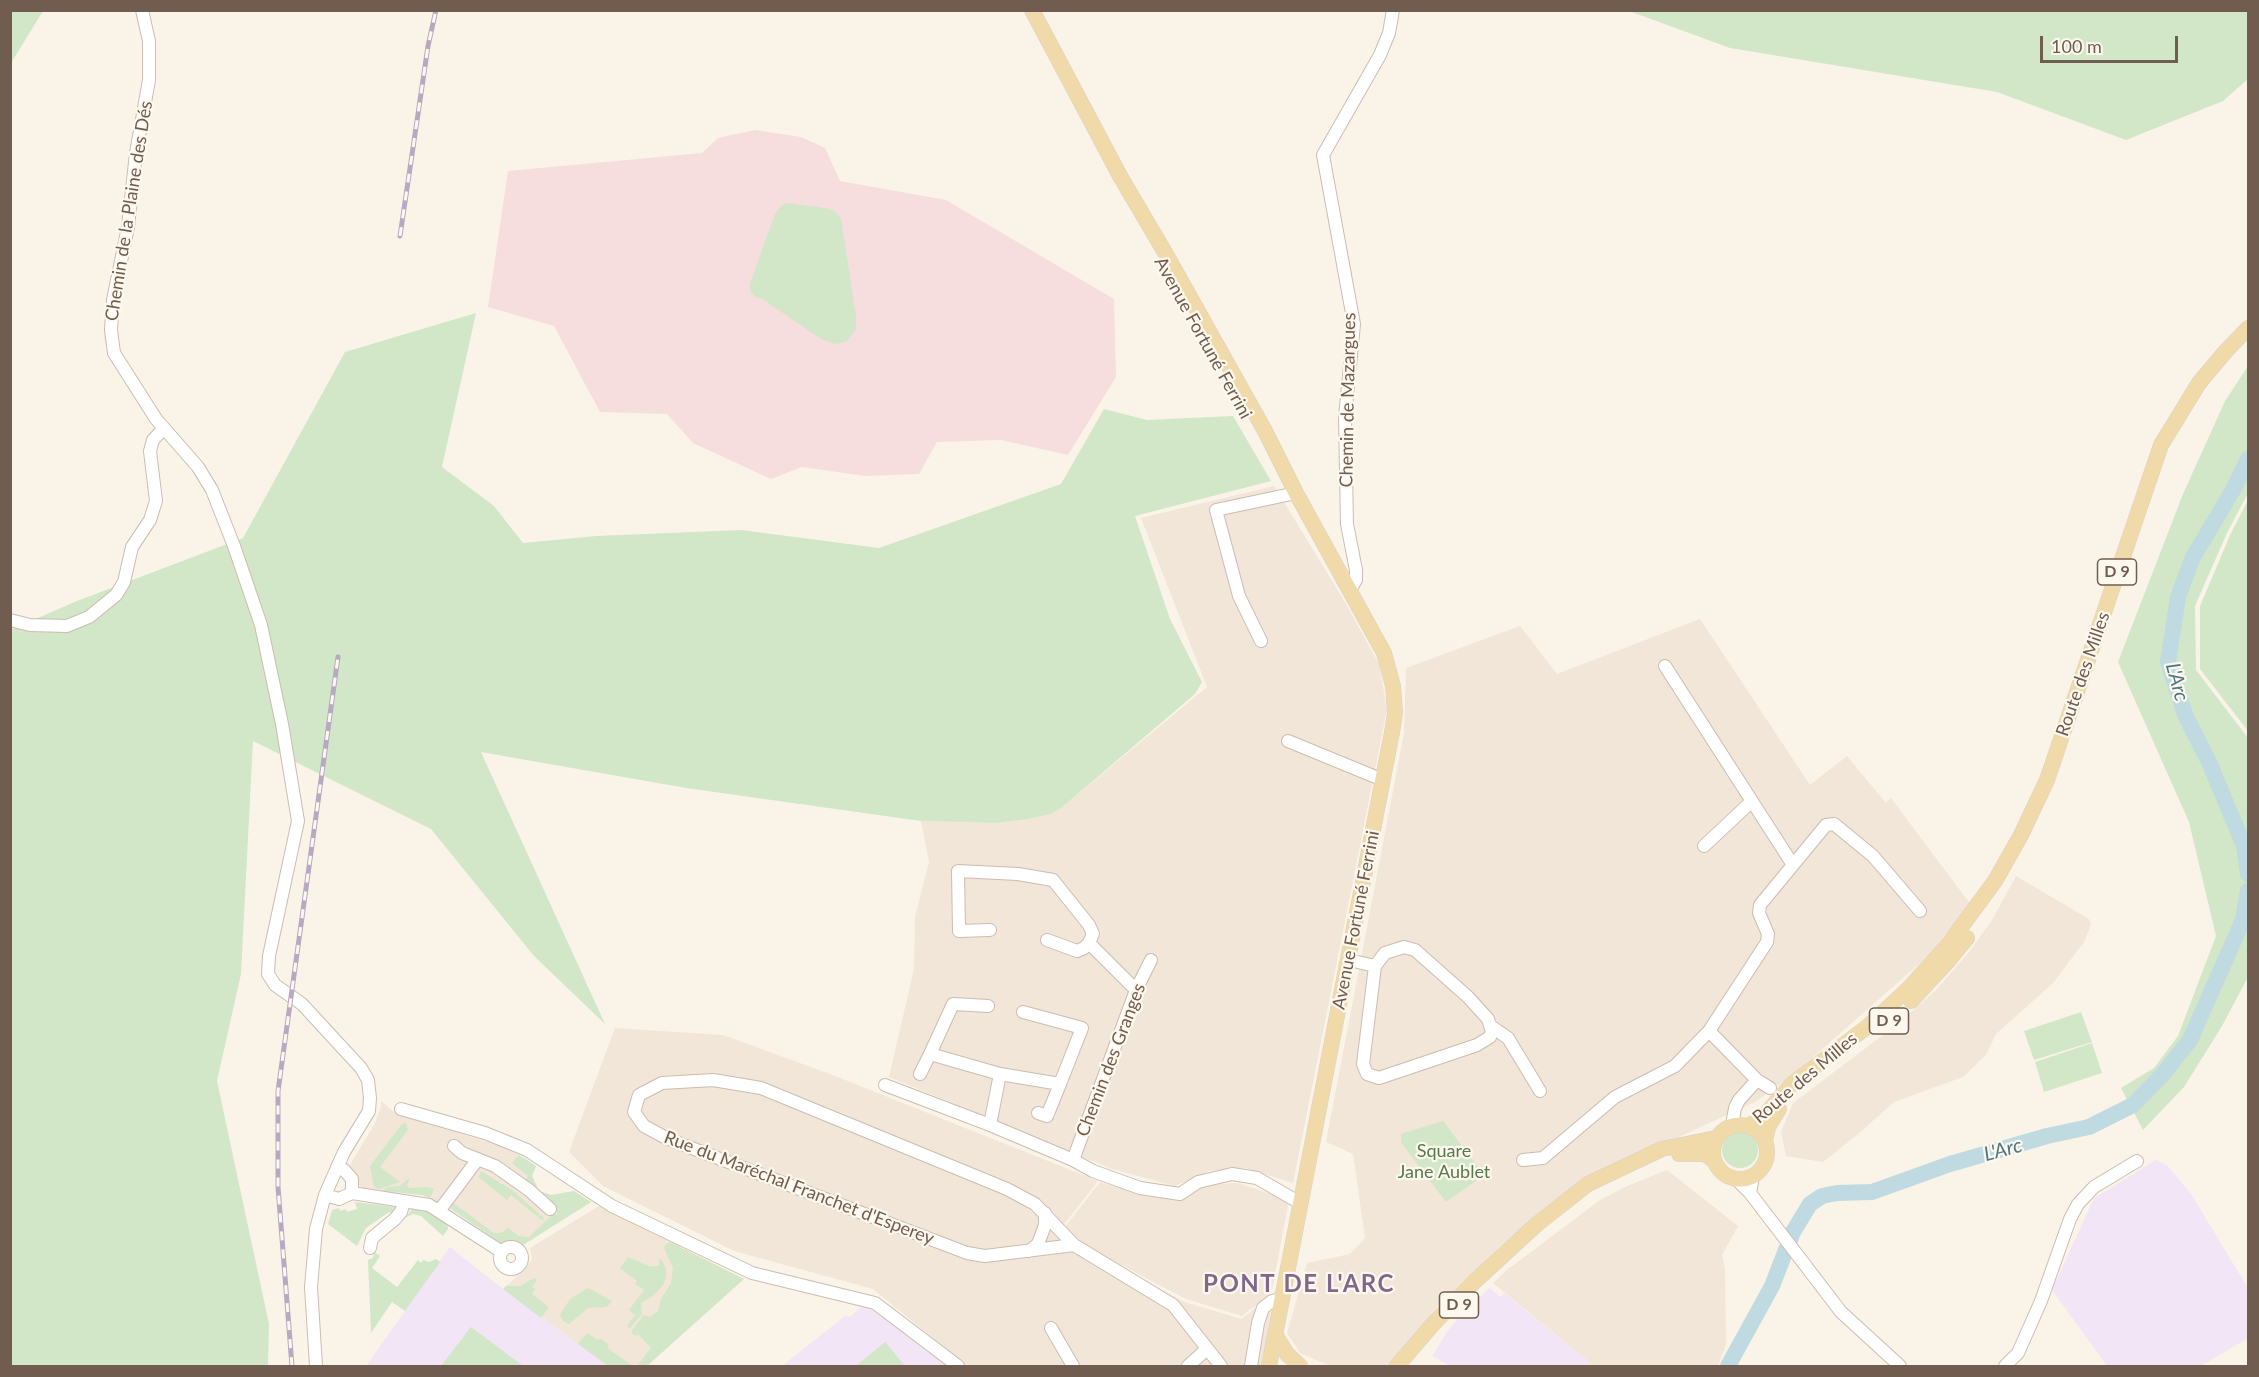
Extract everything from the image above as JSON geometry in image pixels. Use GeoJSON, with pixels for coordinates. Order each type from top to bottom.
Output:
{"type":"FeatureCollection","features":[{"type":"Feature","properties":{"kind":"main road","name":"Avenue Fortuné Ferrini"},"geometry":{"type":"LineString","coordinates":[[1032,10],[1120,176],[1163,268],[1247,420],[1296,493],[1384,653],[1393,686],[1395,712],[1383,780],[1269,1366]]}},
{"type":"Feature","properties":{"kind":"main road","name":"Route des Milles"},"geometry":{"type":"LineString","coordinates":[[1738,1123],[1763,1117],[1792,1084],[1868,1026],[1909,988],[1950,942],[1995,881],[2021,835],[2047,780],[2161,445],[2199,383],[2248,328]]}},
{"type":"Feature","properties":{"kind":"main road","name":"Route des Milles"},"geometry":{"type":"LineString","coordinates":[[1765,1141],[1768,1127],[1785,1101],[1902,1009],[1949,960],[1987,910],[2005,878],[2021,835]]}},
{"type":"Feature","properties":{"kind":"main road"},"geometry":{"type":"LineString","coordinates":[[1738,1123],[1758,1132],[1765,1141],[1767,1151],[1766,1161],[1754,1176],[1736,1179],[1718,1170],[1713,1160],[1713,1145],[1723,1130],[1738,1123]]}},
{"type":"Feature","properties":{"kind":"main road","name":"D 9"},"geometry":{"type":"LineString","coordinates":[[1407,1366],[1439,1325],[1588,1184],[1662,1149],[1716,1138]]}},
{"type":"Feature","properties":{"kind":"main road","name":"D 9"},"geometry":{"type":"LineString","coordinates":[[1397,1366],[1474,1282],[1543,1225],[1594,1191],[1664,1157],[1692,1153],[1705,1154],[1713,1160]]}},
{"type":"Feature","properties":{"kind":"main road"},"geometry":{"type":"LineString","coordinates":[[1275,1334],[1287,1354],[1300,1366]]}},
{"type":"Feature","properties":{"kind":"street","name":"Chemin de la Plaine des Dés"},"geometry":{"type":"LineString","coordinates":[[142,10],[149,41],[149,80],[136,153],[128,227],[113,300],[111,330],[114,353],[156,419],[198,467],[215,499],[261,625],[282,724],[298,821],[269,956],[268,974],[275,985],[302,1004],[361,1068],[368,1080],[369,1111],[337,1167]]}},
{"type":"Feature","properties":{"kind":"street","name":"Chemin de Mazargues"},"geometry":{"type":"LineString","coordinates":[[1350,590],[1356,580],[1356,570],[1347,524],[1345,417],[1354,324],[1323,155],[1380,55],[1389,33],[1393,10]]}},
{"type":"Feature","properties":{"kind":"street"},"geometry":{"type":"LineString","coordinates":[[10,620],[30,625],[67,626],[89,617],[116,595],[124,582],[132,547],[150,520],[156,501],[150,451],[153,440],[164,428]]}},
{"type":"Feature","properties":{"kind":"street"},"geometry":{"type":"LineString","coordinates":[[1261,640],[1239,597],[1216,510],[1296,493]]}},
{"type":"Feature","properties":{"kind":"street"},"geometry":{"type":"LineString","coordinates":[[1665,666],[1793,865]]}},
{"type":"Feature","properties":{"kind":"street"},"geometry":{"type":"LineString","coordinates":[[1288,741],[1383,780]]}},
{"type":"Feature","properties":{"kind":"street"},"geometry":{"type":"LineString","coordinates":[[1704,846],[1752,801]]}},
{"type":"Feature","properties":{"kind":"street"},"geometry":{"type":"LineString","coordinates":[[1523,1160],[1543,1158],[1615,1097],[1675,1066],[1708,1031],[1733,997],[1767,942],[1768,934],[1759,913],[1760,905],[1826,825],[1834,824],[1873,856],[1920,911]]}},
{"type":"Feature","properties":{"kind":"street"},"geometry":{"type":"LineString","coordinates":[[990,930],[959,931],[958,870],[1018,874],[1053,880],[1089,925],[1093,934],[1089,943],[1077,951],[1047,940]]}},
{"type":"Feature","properties":{"kind":"street"},"geometry":{"type":"LineString","coordinates":[[1089,943],[1136,990]]}},
{"type":"Feature","properties":{"kind":"street"},"geometry":{"type":"LineString","coordinates":[[1492,1027],[1490,1037],[1477,1045],[1379,1078],[1366,1074],[1363,1064],[1375,966],[1386,953],[1404,947],[1415,950],[1468,998],[1488,1019],[1492,1027],[1508,1038],[1540,1091]]}},
{"type":"Feature","properties":{"kind":"street","name":"Chemin des Granges"},"geometry":{"type":"LineString","coordinates":[[1073,1160],[1136,990],[1151,960]]}},
{"type":"Feature","properties":{"kind":"street"},"geometry":{"type":"LineString","coordinates":[[1349,960],[1375,966]]}},
{"type":"Feature","properties":{"kind":"street"},"geometry":{"type":"LineString","coordinates":[[920,1074],[953,1004],[988,1006]]}},
{"type":"Feature","properties":{"kind":"street"},"geometry":{"type":"LineString","coordinates":[[1023,1012],[1082,1028],[1047,1116],[1038,1113]]}},
{"type":"Feature","properties":{"kind":"street"},"geometry":{"type":"LineString","coordinates":[[1708,1031],[1757,1080],[1770,1088]]}},
{"type":"Feature","properties":{"kind":"street"},"geometry":{"type":"LineString","coordinates":[[930,1054],[1000,1074],[1060,1084]]}},
{"type":"Feature","properties":{"kind":"street"},"geometry":{"type":"LineString","coordinates":[[990,1125],[1000,1074]]}},
{"type":"Feature","properties":{"kind":"street","name":"Rue du Maréchal Franchet d'Esperey"},"geometry":{"type":"LineString","coordinates":[[713,1080],[761,1088],[1006,1188],[1035,1204],[1074,1245],[985,1256],[967,1253],[668,1139],[644,1126],[634,1112],[639,1095],[662,1083],[713,1080]]}},
{"type":"Feature","properties":{"kind":"street"},"geometry":{"type":"LineString","coordinates":[[1738,1123],[1738,1100],[1757,1080]]}},
{"type":"Feature","properties":{"kind":"street","name":"Chemin des Granges"},"geometry":{"type":"LineString","coordinates":[[885,1085],[990,1125],[1094,1171],[1140,1188],[1180,1194],[1198,1182],[1232,1174],[1257,1178],[1300,1203]]}},
{"type":"Feature","properties":{"kind":"street"},"geometry":{"type":"LineString","coordinates":[[400,1109],[485,1133],[527,1149],[612,1206],[752,1273],[875,1303],[958,1366]]}},
{"type":"Feature","properties":{"kind":"street"},"geometry":{"type":"LineString","coordinates":[[454,1146],[462,1152],[495,1166],[529,1190],[550,1209]]}},
{"type":"Feature","properties":{"kind":"street"},"geometry":{"type":"LineString","coordinates":[[439,1211],[477,1159]]}},
{"type":"Feature","properties":{"kind":"street"},"geometry":{"type":"LineString","coordinates":[[2005,1366],[2018,1353],[2041,1301],[2070,1219],[2078,1204],[2094,1187],[2137,1161]]}},
{"type":"Feature","properties":{"kind":"street"},"geometry":{"type":"LineString","coordinates":[[316,1366],[311,1287],[315,1238],[325,1195],[337,1167],[344,1170],[352,1179],[352,1193]]}},
{"type":"Feature","properties":{"kind":"street"},"geometry":{"type":"LineString","coordinates":[[1752,1197],[1754,1176]]}},
{"type":"Feature","properties":{"kind":"street"},"geometry":{"type":"LineString","coordinates":[[1736,1179],[1841,1312],[1900,1366]]}},
{"type":"Feature","properties":{"kind":"street"},"geometry":{"type":"LineString","coordinates":[[325,1195],[339,1200],[352,1193],[429,1205],[502,1251]]}},
{"type":"Feature","properties":{"kind":"street"},"geometry":{"type":"LineString","coordinates":[[370,1248],[372,1238],[395,1219],[401,1212],[404,1202]]}},
{"type":"Feature","properties":{"kind":"street"},"geometry":{"type":"LineString","coordinates":[[1029,1251],[1038,1244],[1045,1225],[1044,1213]]}},
{"type":"Feature","properties":{"kind":"street"},"geometry":{"type":"LineString","coordinates":[[1074,1245],[1173,1305],[1221,1366]]}},
{"type":"Feature","properties":{"kind":"street"},"geometry":{"type":"LineString","coordinates":[[1251,1366],[1258,1323],[1263,1308],[1272,1301],[1281,1299]]}},
{"type":"Feature","properties":{"kind":"street"},"geometry":{"type":"LineString","coordinates":[[1051,1328],[1073,1366]]}},
{"type":"Feature","properties":{"kind":"street"},"geometry":{"type":"LineString","coordinates":[[1188,1366],[1207,1349]]}},
{"type":"Feature","properties":{"kind":"shaded area"},"geometry":{"type":"Polygon","coordinates":[[[755,130],[801,137],[825,148],[840,181],[946,200],[1114,299],[1116,377],[1068,455],[1001,440],[937,442],[919,474],[865,476],[802,467],[771,479],[693,443],[667,414],[600,412],[554,326],[488,307],[508,171],[702,153],[718,138],[755,130]]]}},
{"type":"Feature","properties":{"kind":"shaded area"},"geometry":{"type":"Polygon","coordinates":[[[1274,486],[1345,602],[1379,664],[1387,709],[1293,1183],[1245,1168],[1209,1171],[1175,1186],[1112,1169],[889,1077],[914,969],[915,917],[929,862],[921,821],[996,823],[1051,814],[1060,809],[1207,687],[1141,518],[1274,486]]]}},
{"type":"Feature","properties":{"kind":"shaded area"},"geometry":{"type":"Polygon","coordinates":[[[1700,619],[1810,785],[1847,756],[1886,803],[1891,798],[1971,905],[1921,962],[1794,1074],[1755,1102],[1585,1180],[1506,1241],[1437,1307],[1391,1366],[1330,1366],[1300,1353],[1287,1333],[1307,1263],[1350,1254],[1365,1238],[1353,1154],[1326,1142],[1404,733],[1406,668],[1520,626],[1557,674],[1700,619]]]}},
{"type":"Feature","properties":{"kind":"shaded area"},"geometry":{"type":"Polygon","coordinates":[[[2016,876],[2089,919],[2091,925],[2084,942],[2053,983],[1996,1034],[1986,1055],[1963,1077],[1894,1102],[1823,1162],[1786,1156],[1781,1132],[1793,1103],[1895,1026],[1935,991],[1969,952],[1992,920],[2016,876]]]}},
{"type":"Feature","properties":{"kind":"shaded area"},"geometry":{"type":"Polygon","coordinates":[[[615,1028],[723,1035],[830,1074],[1098,1181],[1062,1227],[1086,1249],[1184,1302],[1242,1319],[1254,1309],[1272,1301],[1263,1366],[967,1366],[873,1289],[734,1251],[603,1186],[569,1152],[615,1028]]]}},
{"type":"Feature","properties":{"kind":"shaded area"},"geometry":{"type":"Polygon","coordinates":[[[381,1101],[395,1113],[500,1146],[519,1155],[536,1166],[532,1176],[539,1191],[551,1195],[574,1191],[591,1202],[523,1245],[514,1242],[501,1243],[451,1209],[422,1195],[395,1192],[393,1196],[364,1189],[358,1184],[350,1165],[375,1123],[381,1101]]]}},
{"type":"Feature","properties":{"kind":"shaded area"},"geometry":{"type":"Polygon","coordinates":[[[2156,1160],[2167,1165],[2191,1194],[2248,1288],[2248,1338],[2201,1366],[2107,1366],[2052,1290],[2094,1198],[2156,1160]]]}},
{"type":"Feature","properties":{"kind":"shaded area"},"geometry":{"type":"Polygon","coordinates":[[[1667,1170],[1738,1226],[1722,1255],[1725,1268],[1726,1344],[1718,1366],[1594,1366],[1493,1283],[1600,1200],[1667,1170]]]}},
{"type":"Feature","properties":{"kind":"shaded area","name":"PONT DE L'ARC"},"geometry":{"type":"Polygon","coordinates":[[[1100,1182],[1137,1193],[1182,1198],[1201,1185],[1238,1183],[1289,1200],[1272,1290],[1264,1302],[1242,1316],[1186,1299],[1087,1247],[1065,1227],[1100,1182]]]}},
{"type":"Feature","properties":{"kind":"shaded area"},"geometry":{"type":"Polygon","coordinates":[[[599,1206],[744,1279],[647,1366],[608,1366],[503,1289],[525,1270],[532,1259],[530,1248],[599,1206]]]}},
{"type":"Feature","properties":{"kind":"shaded area"},"geometry":{"type":"Polygon","coordinates":[[[450,1247],[503,1289],[608,1366],[366,1366],[450,1247]]]}},
{"type":"Feature","properties":{"kind":"shaded area"},"geometry":{"type":"Polygon","coordinates":[[[1490,1288],[1500,1297],[1504,1293],[1594,1366],[1451,1366],[1432,1356],[1449,1329],[1467,1308],[1490,1288]]]}},
{"type":"Feature","properties":{"kind":"shaded area"},"geometry":{"type":"Polygon","coordinates":[[[861,1307],[877,1310],[950,1366],[782,1366],[845,1316],[850,1317],[861,1307]]]}},
{"type":"Feature","properties":{"kind":"green space"},"geometry":{"type":"Polygon","coordinates":[[[10,11],[43,11],[11,63],[10,11]]]}},
{"type":"Feature","properties":{"kind":"green space"},"geometry":{"type":"Polygon","coordinates":[[[1629,11],[2248,11],[2248,79],[2223,101],[2126,140],[1997,92],[1730,48],[1629,11]]]}},
{"type":"Feature","properties":{"kind":"green space"},"geometry":{"type":"Polygon","coordinates":[[[788,203],[831,209],[841,219],[856,316],[856,329],[846,342],[835,344],[821,339],[764,300],[754,296],[750,290],[750,284],[775,214],[782,205],[788,203]]]}},
{"type":"Feature","properties":{"kind":"green space"},"geometry":{"type":"Polygon","coordinates":[[[476,313],[442,467],[494,506],[523,543],[596,536],[741,530],[879,548],[1061,484],[1104,409],[1147,420],[1233,416],[1271,481],[1135,516],[1170,619],[1202,682],[1195,694],[1060,809],[1051,814],[996,823],[921,821],[686,788],[481,752],[605,1024],[534,956],[431,829],[253,741],[241,974],[217,1081],[269,1324],[268,1366],[11,1366],[10,630],[77,601],[243,538],[345,352],[476,313]]]}},
{"type":"Feature","properties":{"kind":"green space"},"geometry":{"type":"Polygon","coordinates":[[[2248,366],[2248,493],[2227,533],[2195,606],[2196,670],[2248,738],[2248,977],[2222,1026],[2184,1087],[2143,1130],[2121,1088],[2154,1068],[2178,1036],[2216,936],[2189,822],[2118,662],[2183,494],[2225,401],[2248,366]]]}},
{"type":"Feature","properties":{"kind":"green space"},"geometry":{"type":"Polygon","coordinates":[[[2248,500],[2248,731],[2200,669],[2200,606],[2231,533],[2248,500]]]}},
{"type":"Feature","properties":{"kind":"green space"},"geometry":{"type":"Polygon","coordinates":[[[2081,1012],[2092,1042],[2034,1060],[2024,1031],[2081,1012]]]}},
{"type":"Feature","properties":{"kind":"green space"},"geometry":{"type":"Polygon","coordinates":[[[2092,1043],[2102,1073],[2044,1092],[2035,1062],[2092,1043]]]}},
{"type":"Feature","properties":{"kind":"green space","name":"Square Jane Aublet"},"geometry":{"type":"Polygon","coordinates":[[[1443,1121],[1484,1175],[1446,1202],[1401,1142],[1401,1134],[1443,1121]]]}},
{"type":"Feature","properties":{"kind":"green space"},"geometry":{"type":"Polygon","coordinates":[[[406,1123],[408,1130],[380,1167],[400,1182],[379,1189],[374,1187],[370,1166],[402,1124],[406,1123]]]}},
{"type":"Feature","properties":{"kind":"green space"},"geometry":{"type":"Polygon","coordinates":[[[1740,1132],[1752,1138],[1758,1150],[1752,1162],[1740,1168],[1728,1162],[1722,1150],[1728,1138],[1740,1132]]]}},
{"type":"Feature","properties":{"kind":"green space"},"geometry":{"type":"Polygon","coordinates":[[[519,1155],[536,1166],[532,1176],[539,1191],[551,1195],[574,1191],[591,1202],[523,1245],[514,1242],[501,1243],[451,1209],[452,1202],[494,1233],[501,1233],[508,1228],[519,1236],[529,1237],[554,1213],[558,1214],[525,1182],[528,1176],[512,1163],[519,1155]]]}},
{"type":"Feature","properties":{"kind":"green space"},"geometry":{"type":"Polygon","coordinates":[[[481,1171],[512,1190],[544,1218],[542,1220],[511,1195],[507,1200],[478,1177],[481,1171]]]}},
{"type":"Feature","properties":{"kind":"green space"},"geometry":{"type":"Polygon","coordinates":[[[410,1177],[408,1188],[434,1189],[430,1198],[395,1192],[393,1196],[381,1192],[388,1187],[400,1186],[410,1177]]]}},
{"type":"Feature","properties":{"kind":"green space"},"geometry":{"type":"Polygon","coordinates":[[[355,1202],[395,1207],[396,1210],[395,1216],[389,1212],[366,1228],[357,1246],[328,1224],[332,1210],[339,1208],[340,1211],[346,1209],[347,1212],[357,1209],[355,1202]]]}},
{"type":"Feature","properties":{"kind":"green space"},"geometry":{"type":"Polygon","coordinates":[[[412,1209],[428,1212],[447,1223],[448,1229],[443,1236],[421,1216],[413,1214],[405,1218],[412,1209]]]}},
{"type":"Feature","properties":{"kind":"green space"},"geometry":{"type":"Polygon","coordinates":[[[670,1242],[744,1279],[647,1366],[637,1366],[651,1348],[638,1334],[636,1336],[632,1334],[632,1330],[644,1315],[650,1317],[658,1311],[661,1299],[671,1283],[673,1268],[664,1248],[670,1242]]]}},
{"type":"Feature","properties":{"kind":"green space"},"geometry":{"type":"Polygon","coordinates":[[[374,1252],[380,1256],[372,1268],[397,1287],[418,1260],[421,1263],[423,1260],[429,1262],[436,1259],[440,1262],[405,1311],[392,1302],[371,1333],[368,1260],[373,1258],[374,1252]]]}},
{"type":"Feature","properties":{"kind":"green space"},"geometry":{"type":"Polygon","coordinates":[[[628,1257],[649,1266],[659,1266],[659,1259],[662,1260],[666,1269],[663,1285],[653,1296],[641,1303],[642,1314],[630,1328],[627,1326],[635,1315],[629,1310],[644,1290],[635,1284],[637,1281],[620,1268],[628,1257]]]}},
{"type":"Feature","properties":{"kind":"green space"},"geometry":{"type":"Polygon","coordinates":[[[534,1278],[537,1280],[532,1287],[535,1289],[532,1294],[549,1307],[541,1318],[503,1289],[506,1286],[520,1286],[534,1278]]]}},
{"type":"Feature","properties":{"kind":"green space"},"geometry":{"type":"Polygon","coordinates":[[[588,1288],[612,1301],[611,1303],[606,1307],[588,1308],[569,1324],[563,1321],[560,1315],[570,1299],[588,1288]]]}},
{"type":"Feature","properties":{"kind":"green space"},"geometry":{"type":"Polygon","coordinates":[[[471,1327],[523,1366],[441,1366],[471,1327]]]}},
{"type":"Feature","properties":{"kind":"green space"},"geometry":{"type":"Polygon","coordinates":[[[587,1333],[598,1340],[600,1338],[609,1345],[607,1348],[633,1366],[608,1366],[578,1344],[587,1333]]]}},
{"type":"Feature","properties":{"kind":"green space"},"geometry":{"type":"Polygon","coordinates":[[[885,1342],[905,1366],[856,1366],[885,1342]]]}},
{"type":"Feature","properties":{"kind":"waterway","name":"L'Arc"},"geometry":{"type":"LineString","coordinates":[[2248,459],[2233,490],[2192,559],[2178,597],[2168,662],[2186,717],[2209,762],[2244,846],[2248,874]]}},
{"type":"Feature","properties":{"kind":"waterway","name":"L'Arc"},"geometry":{"type":"LineString","coordinates":[[1728,1366],[1772,1286],[1793,1232],[1810,1204],[1822,1196],[1872,1192],[1950,1164],[2047,1136],[2089,1127],[2133,1105],[2163,1074],[2190,1040],[2243,920],[2248,891]]}},
{"type":"Feature","properties":{"kind":"railway"},"geometry":{"type":"LineString","coordinates":[[400,236],[428,46],[436,10]]}},
{"type":"Feature","properties":{"kind":"railway"},"geometry":{"type":"LineString","coordinates":[[292,1366],[278,1187],[278,1091],[338,657]]}},
{"type":"Feature","properties":{"kind":"district","name":"PONT DE L'ARC"},"geometry":{"type":"Point","coordinates":[1299,1284]}}]}
